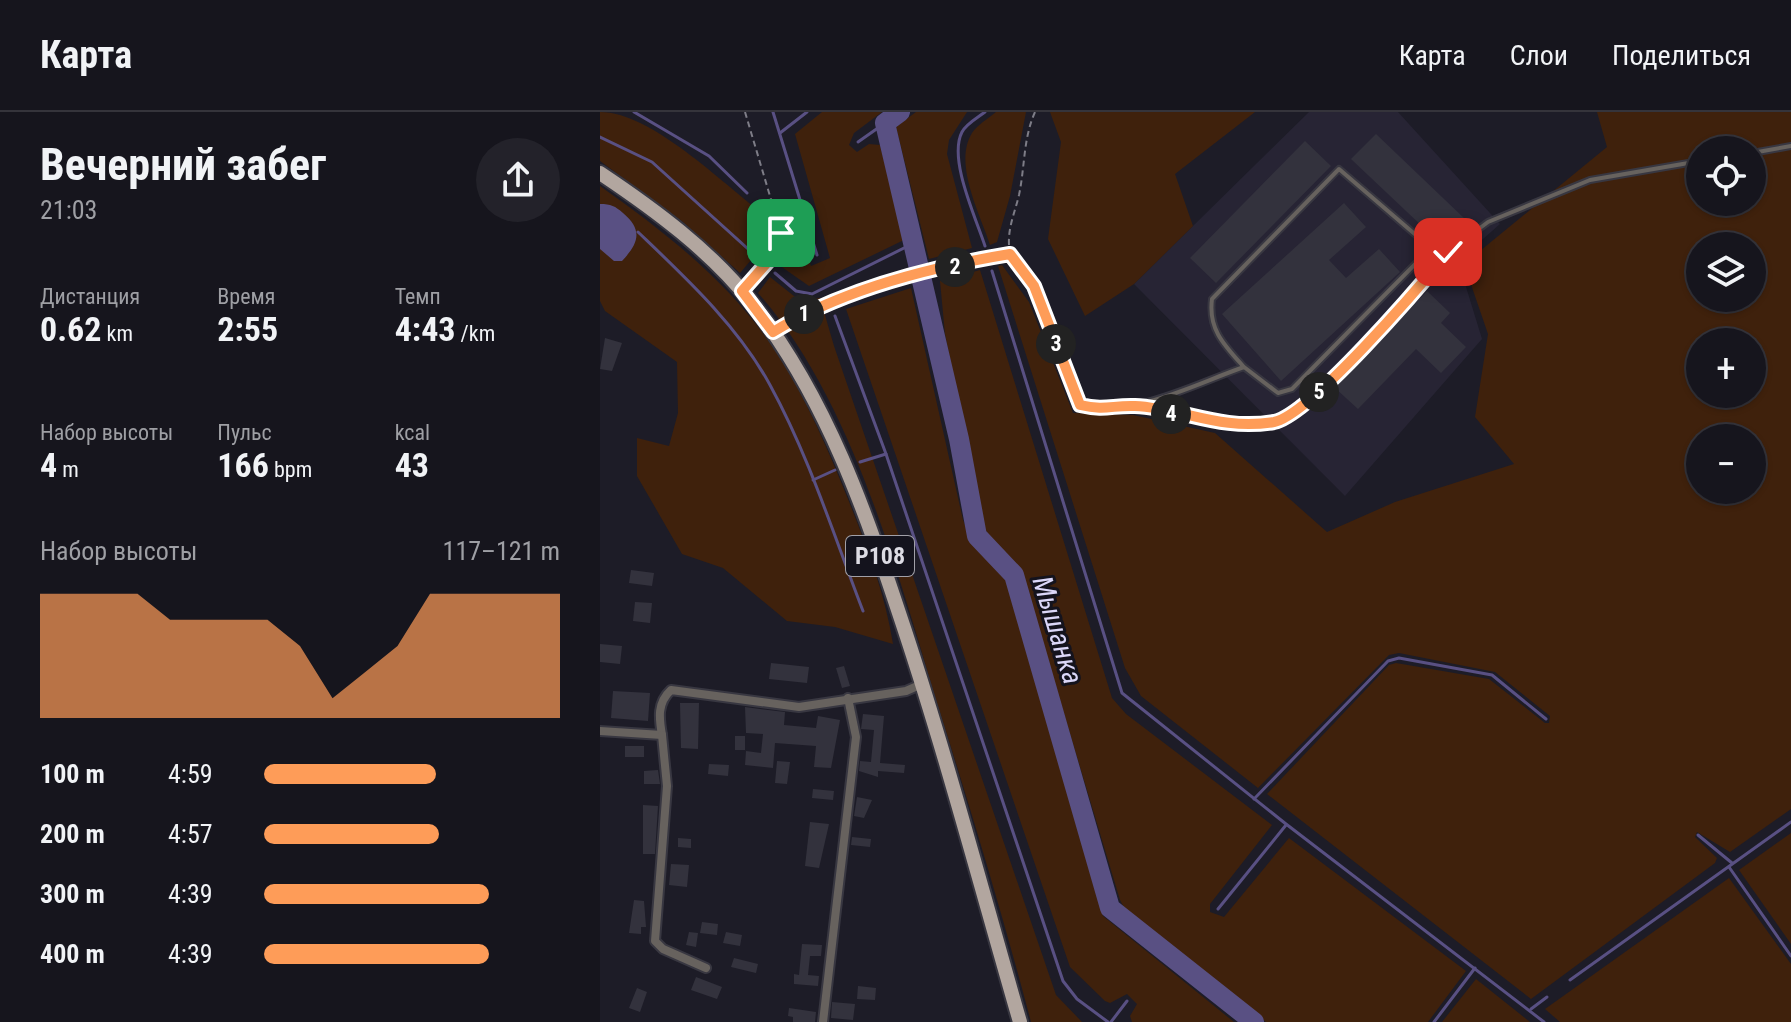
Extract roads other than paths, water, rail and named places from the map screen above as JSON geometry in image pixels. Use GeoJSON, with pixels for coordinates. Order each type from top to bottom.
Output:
{"type":"FeatureCollection","features":[{"type":"Feature","properties":{"kind":"main road","name":"Р108"},"geometry":{"type":"LineString","coordinates":[[600,173],[665,219],[742,291],[773,332],[815,399],[851,478],[922,684],[1020,1022]]}},
{"type":"Feature","properties":{"kind":"street"},"geometry":{"type":"LineString","coordinates":[[706,968],[663,949],[655,941],[667,786],[659,718],[662,701],[671,690],[799,707],[906,691],[922,684]]}},
{"type":"Feature","properties":{"kind":"street"},"geometry":{"type":"LineString","coordinates":[[823,1022],[856,737],[848,698]]}},
{"type":"Feature","properties":{"kind":"street"},"geometry":{"type":"LineString","coordinates":[[600,731],[662,735]]}},
{"type":"Feature","properties":{"kind":"lane"},"geometry":{"type":"LineString","coordinates":[[1766,150],[1791,146]]}},
{"type":"Feature","properties":{"kind":"lane"},"geometry":{"type":"LineString","coordinates":[[1134,406],[1213,423],[1276,422],[1315,395],[1416,292],[1443,259],[1488,222],[1590,180],[1686,163]]}},
{"type":"Feature","properties":{"kind":"lane"},"geometry":{"type":"LineString","coordinates":[[1431,248],[1292,389],[1278,393],[1244,367],[1220,340],[1209,318],[1212,299],[1339,169],[1431,248],[1443,259]]}},
{"type":"Feature","properties":{"kind":"lane"},"geometry":{"type":"LineString","coordinates":[[773,332],[800,315],[900,280],[1010,254],[1034,286],[1080,405],[1105,410],[1134,406],[1244,367]]}},
{"type":"Feature","properties":{"kind":"waterway"},"geometry":{"type":"LineString","coordinates":[[634,112],[709,156],[747,193]]}},
{"type":"Feature","properties":{"kind":"waterway"},"geometry":{"type":"LineString","coordinates":[[773,112],[817,255]]}},
{"type":"Feature","properties":{"kind":"waterway"},"geometry":{"type":"LineString","coordinates":[[780,133],[807,112]]}},
{"type":"Feature","properties":{"kind":"waterway","name":"Мышанка"},"geometry":{"type":"LineString","coordinates":[[900,112],[885,123],[959,439],[977,536],[1014,575],[1110,908],[1254,1022]]}},
{"type":"Feature","properties":{"kind":"waterway"},"geometry":{"type":"LineString","coordinates":[[985,112],[962,132],[958,157],[965,189],[985,246]]}},
{"type":"Feature","properties":{"kind":"waterway"},"geometry":{"type":"LineString","coordinates":[[858,142],[885,123]]}},
{"type":"Feature","properties":{"kind":"waterway"},"geometry":{"type":"LineString","coordinates":[[600,137],[652,162],[757,257]]}},
{"type":"Feature","properties":{"kind":"waterway"},"geometry":{"type":"LineString","coordinates":[[638,232],[727,323],[757,363],[784,412],[809,468],[863,611]]}},
{"type":"Feature","properties":{"kind":"waterway"},"geometry":{"type":"LineString","coordinates":[[775,273],[796,291],[812,294],[914,243]]}},
{"type":"Feature","properties":{"kind":"waterway"},"geometry":{"type":"LineString","coordinates":[[992,271],[1122,693],[1286,824],[1544,1022]]}},
{"type":"Feature","properties":{"kind":"waterway"},"geometry":{"type":"LineString","coordinates":[[835,316],[886,454],[1063,981],[1077,999],[1108,1022]]}},
{"type":"Feature","properties":{"kind":"waterway"},"geometry":{"type":"LineString","coordinates":[[860,462],[886,454]]}},
{"type":"Feature","properties":{"kind":"waterway"},"geometry":{"type":"LineString","coordinates":[[813,480],[835,470]]}},
{"type":"Feature","properties":{"kind":"waterway"},"geometry":{"type":"LineString","coordinates":[[1254,799],[1388,661],[1399,658],[1492,675],[1546,719]]}},
{"type":"Feature","properties":{"kind":"waterway"},"geometry":{"type":"LineString","coordinates":[[1570,980],[1791,822]]}},
{"type":"Feature","properties":{"kind":"waterway"},"geometry":{"type":"LineString","coordinates":[[1218,909],[1286,825]]}},
{"type":"Feature","properties":{"kind":"waterway"},"geometry":{"type":"LineString","coordinates":[[1698,835],[1732,863]]}},
{"type":"Feature","properties":{"kind":"waterway"},"geometry":{"type":"LineString","coordinates":[[1729,867],[1791,956]]}},
{"type":"Feature","properties":{"kind":"waterway"},"geometry":{"type":"LineString","coordinates":[[1434,1022],[1475,968]]}},
{"type":"Feature","properties":{"kind":"waterway"},"geometry":{"type":"LineString","coordinates":[[1531,1009],[1547,997]]}},
{"type":"Feature","properties":{"kind":"waterway"},"geometry":{"type":"LineString","coordinates":[[1111,1022],[1127,1001]]}}]}
